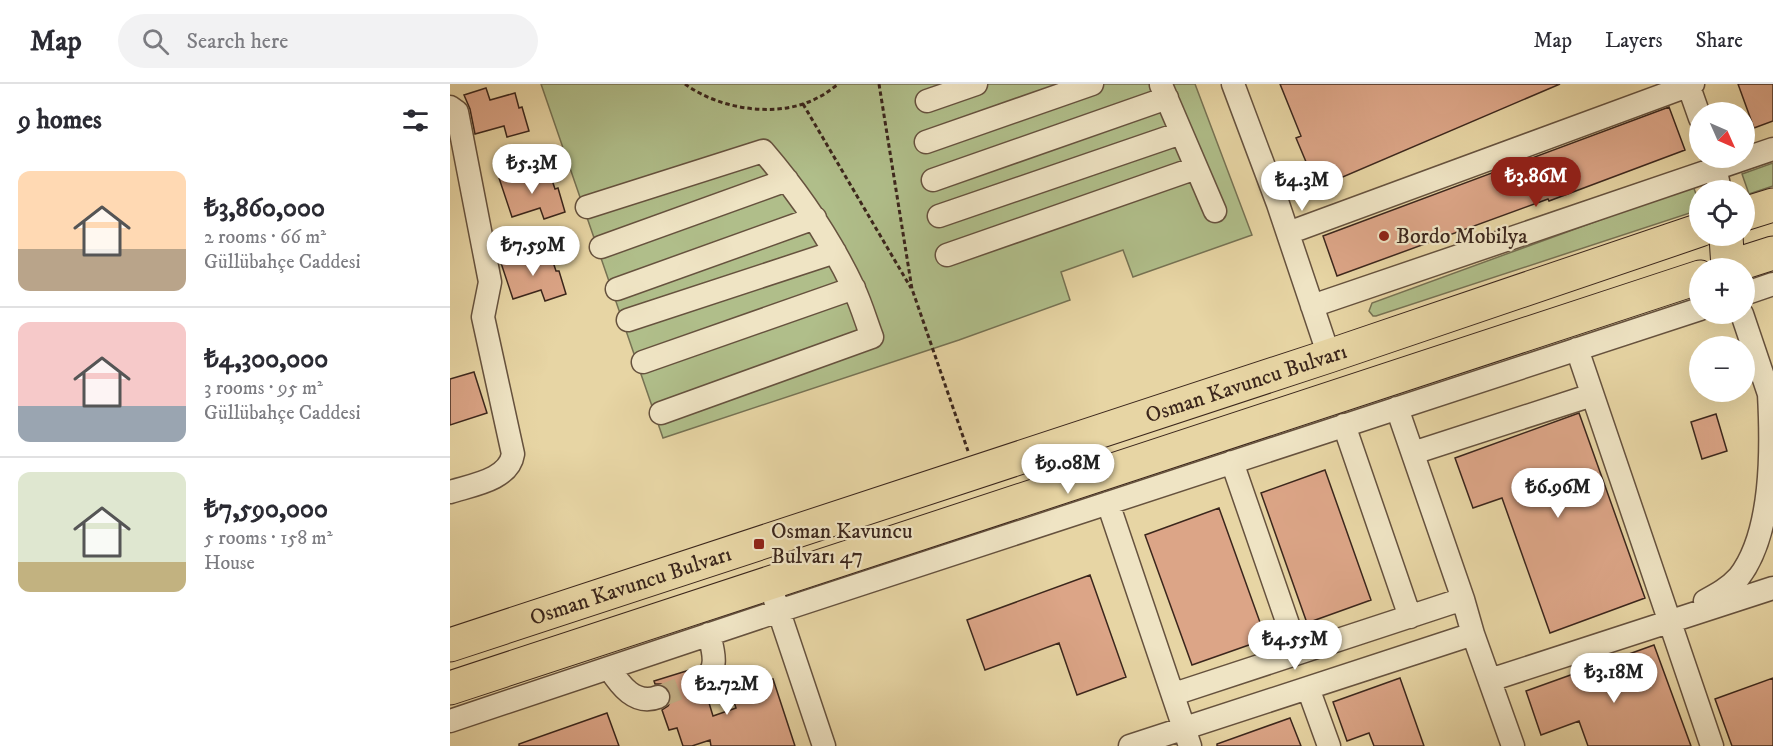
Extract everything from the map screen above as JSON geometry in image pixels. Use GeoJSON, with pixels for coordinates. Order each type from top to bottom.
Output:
{"type":"FeatureCollection","features":[{"type":"Feature","properties":{"kind":"highway"},"geometry":{"type":"LineString","coordinates":[[1755,211],[1773,205]]}},
{"type":"Feature","properties":{"kind":"highway","name":"Osman Kavuncu Bulvarı"},"geometry":{"type":"LineString","coordinates":[[450,645],[1329,356],[1689,234]]}},
{"type":"Feature","properties":{"kind":"highway"},"geometry":{"type":"LineString","coordinates":[[1755,259],[1773,253]]}},
{"type":"Feature","properties":{"kind":"highway","name":"Osman Kavuncu Bulvarı"},"geometry":{"type":"LineString","coordinates":[[450,688],[774,597],[1689,281]]}},
{"type":"Feature","properties":{"kind":"street"},"geometry":{"type":"LineString","coordinates":[[927,101],[976,84]]}},
{"type":"Feature","properties":{"kind":"street"},"geometry":{"type":"LineString","coordinates":[[926,142],[1092,84]]}},
{"type":"Feature","properties":{"kind":"street"},"geometry":{"type":"LineString","coordinates":[[1233,84],[1288,233],[1329,356]]}},
{"type":"Feature","properties":{"kind":"street"},"geometry":{"type":"LineString","coordinates":[[1288,233],[1690,84],[1695,102]]}},
{"type":"Feature","properties":{"kind":"street"},"geometry":{"type":"LineString","coordinates":[[933,180],[1164,91],[1215,211]]}},
{"type":"Feature","properties":{"kind":"street"},"geometry":{"type":"LineString","coordinates":[[450,107],[457,112],[489,282],[483,317],[513,454],[510,464],[503,473],[450,492]]}},
{"type":"Feature","properties":{"kind":"street"},"geometry":{"type":"LineString","coordinates":[[939,216],[1181,134]]}},
{"type":"Feature","properties":{"kind":"street"},"geometry":{"type":"LineString","coordinates":[[1755,153],[1773,149]]}},
{"type":"Feature","properties":{"kind":"street"},"geometry":{"type":"LineString","coordinates":[[587,207],[763,151],[815,218],[854,288],[872,336],[661,413]]}},
{"type":"Feature","properties":{"kind":"street"},"geometry":{"type":"LineString","coordinates":[[946,255],[1196,168]]}},
{"type":"Feature","properties":{"kind":"street"},"geometry":{"type":"LineString","coordinates":[[1312,306],[1700,168]]}},
{"type":"Feature","properties":{"kind":"street"},"geometry":{"type":"LineString","coordinates":[[601,247],[787,180]]}},
{"type":"Feature","properties":{"kind":"street"},"geometry":{"type":"LineString","coordinates":[[617,289],[815,218]]}},
{"type":"Feature","properties":{"kind":"street"},"geometry":{"type":"LineString","coordinates":[[628,321],[835,252]]}},
{"type":"Feature","properties":{"kind":"street"},"geometry":{"type":"LineString","coordinates":[[1755,290],[1773,284]]}},
{"type":"Feature","properties":{"kind":"street"},"geometry":{"type":"LineString","coordinates":[[643,362],[854,288]]}},
{"type":"Feature","properties":{"kind":"street"},"geometry":{"type":"LineString","coordinates":[[450,721],[709,634],[774,597],[1108,503],[1689,313]]}},
{"type":"Feature","properties":{"kind":"street"},"geometry":{"type":"LineString","coordinates":[[1670,621],[1731,585],[1746,567],[1756,548],[1764,522],[1768,491],[1772,397],[1746,324]]}},
{"type":"Feature","properties":{"kind":"street"},"geometry":{"type":"LineString","coordinates":[[1577,349],[1713,746]]}},
{"type":"Feature","properties":{"kind":"street"},"geometry":{"type":"LineString","coordinates":[[1413,453],[1592,395]]}},
{"type":"Feature","properties":{"kind":"street"},"geometry":{"type":"LineString","coordinates":[[1397,408],[1512,746]]}},
{"type":"Feature","properties":{"kind":"street"},"geometry":{"type":"LineString","coordinates":[[1344,425],[1410,617]]}},
{"type":"Feature","properties":{"kind":"street"},"geometry":{"type":"LineString","coordinates":[[1232,462],[1298,653]]}},
{"type":"Feature","properties":{"kind":"street"},"geometry":{"type":"LineString","coordinates":[[1108,503],[1187,737]]}},
{"type":"Feature","properties":{"kind":"street"},"geometry":{"type":"LineString","coordinates":[[1490,680],[1773,588]]}},
{"type":"Feature","properties":{"kind":"street"},"geometry":{"type":"LineString","coordinates":[[774,597],[824,746]]}},
{"type":"Feature","properties":{"kind":"street"},"geometry":{"type":"LineString","coordinates":[[1174,694],[1463,599]]}},
{"type":"Feature","properties":{"kind":"street"},"geometry":{"type":"LineString","coordinates":[[702,680],[710,674],[714,662],[715,655],[709,634]]}},
{"type":"Feature","properties":{"kind":"street"},"geometry":{"type":"LineString","coordinates":[[1130,746],[1187,737],[1308,688],[1473,634]]}},
{"type":"Feature","properties":{"kind":"street"},"geometry":{"type":"LineString","coordinates":[[609,668],[621,686],[632,695],[646,699],[658,697]]}},
{"type":"Feature","properties":{"kind":"street"},"geometry":{"type":"LineString","coordinates":[[1308,688],[1329,746]]}},
{"type":"Feature","properties":{"kind":"path"},"geometry":{"type":"LineString","coordinates":[[684,84],[705,96],[737,106],[770,109],[803,104],[818,98],[839,84]]}},
{"type":"Feature","properties":{"kind":"path"},"geometry":{"type":"LineString","coordinates":[[879,84],[912,289],[976,472]]}},
{"type":"Feature","properties":{"kind":"path"},"geometry":{"type":"LineString","coordinates":[[803,104],[912,289]]}},
{"type":"Feature","properties":{"kind":"green space"},"geometry":{"type":"Polygon","coordinates":[[[541,84],[1195,84],[1252,235],[1133,277],[1123,250],[1061,272],[1070,300],[959,340],[663,438],[541,84]]]}},
{"type":"Feature","properties":{"kind":"green space"},"geometry":{"type":"Polygon","coordinates":[[[1773,163],[1773,186],[1755,192],[1755,180],[1744,180],[1742,174],[1773,163]]]}},
{"type":"Feature","properties":{"kind":"green space"},"geometry":{"type":"Polygon","coordinates":[[[1689,187],[1689,213],[1376,316],[1369,311],[1372,303],[1689,187]]]}},
{"type":"Feature","properties":{"kind":"building"},"geometry":{"type":"Polygon","coordinates":[[[1280,84],[1560,84],[1317,188],[1296,138],[1301,136],[1280,84]]]}},
{"type":"Feature","properties":{"kind":"building"},"geometry":{"type":"Polygon","coordinates":[[[1738,84],[1773,84],[1773,121],[1755,128],[1755,102],[1745,102],[1738,84]]]}},
{"type":"Feature","properties":{"kind":"building"},"geometry":{"type":"Polygon","coordinates":[[[486,88],[490,100],[515,93],[529,131],[507,137],[504,126],[475,134],[470,109],[464,95],[486,88]]]}},
{"type":"Feature","properties":{"kind":"building"},"geometry":{"type":"Polygon","coordinates":[[[1669,107],[1685,150],[1337,276],[1323,236],[1669,107]]]}},
{"type":"Feature","properties":{"kind":"building"},"geometry":{"type":"Polygon","coordinates":[[[521,171],[525,182],[550,174],[555,189],[558,188],[565,212],[544,219],[540,208],[512,217],[499,178],[521,171]]]}},
{"type":"Feature","properties":{"kind":"building"},"geometry":{"type":"Polygon","coordinates":[[[522,253],[526,264],[551,256],[556,271],[559,271],[566,294],[545,301],[541,290],[513,299],[500,260],[522,253]]]}},
{"type":"Feature","properties":{"kind":"building"},"geometry":{"type":"Polygon","coordinates":[[[474,372],[487,413],[450,425],[450,379],[474,372]]]}},
{"type":"Feature","properties":{"kind":"building"},"geometry":{"type":"Polygon","coordinates":[[[1579,413],[1645,598],[1550,633],[1502,498],[1473,508],[1455,458],[1579,413]]]}},
{"type":"Feature","properties":{"kind":"building"},"geometry":{"type":"Polygon","coordinates":[[[1716,414],[1727,451],[1702,459],[1691,422],[1716,414]]]}},
{"type":"Feature","properties":{"kind":"building"},"geometry":{"type":"Polygon","coordinates":[[[1325,470],[1371,600],[1307,623],[1261,493],[1325,470]]]}},
{"type":"Feature","properties":{"kind":"building"},"geometry":{"type":"Polygon","coordinates":[[[1219,508],[1266,639],[1192,665],[1145,535],[1219,508]]]}},
{"type":"Feature","properties":{"kind":"building"},"geometry":{"type":"Polygon","coordinates":[[[1090,575],[1126,677],[1077,695],[1059,643],[985,670],[967,620],[1090,575]]]}},
{"type":"Feature","properties":{"kind":"building"},"geometry":{"type":"Polygon","coordinates":[[[1654,645],[1691,746],[1588,746],[1579,721],[1541,735],[1526,691],[1654,645]]]}},
{"type":"Feature","properties":{"kind":"building"},"geometry":{"type":"Polygon","coordinates":[[[696,668],[690,674],[689,682],[696,692],[706,693],[713,716],[736,708],[731,692],[773,679],[795,746],[711,746],[710,740],[692,746],[683,746],[677,728],[669,730],[662,710],[671,701],[671,693],[667,687],[655,684],[654,681],[696,668]]]}},
{"type":"Feature","properties":{"kind":"building"},"geometry":{"type":"Polygon","coordinates":[[[1400,678],[1424,746],[1374,746],[1369,733],[1347,741],[1333,702],[1400,678]]]}},
{"type":"Feature","properties":{"kind":"building"},"geometry":{"type":"Polygon","coordinates":[[[1773,678],[1773,746],[1732,746],[1715,699],[1773,678]]]}},
{"type":"Feature","properties":{"kind":"building"},"geometry":{"type":"Polygon","coordinates":[[[607,713],[619,746],[519,746],[519,744],[607,713]]]}},
{"type":"Feature","properties":{"kind":"building"},"geometry":{"type":"Polygon","coordinates":[[[1290,718],[1301,746],[1217,746],[1217,744],[1290,718]]]}},
{"type":"Feature","properties":{"kind":"tunnel"},"geometry":{"type":"LineString","coordinates":[[658,697],[702,680]]}},
{"type":"Feature","properties":{"kind":"place","name":"Bordo Mobilya"},"geometry":{"type":"Point","coordinates":[1384,236]}},
{"type":"Feature","properties":{"kind":"place","name":"Osman Kavuncu Bulvarı 47"},"geometry":{"type":"Point","coordinates":[759,544]}}]}
